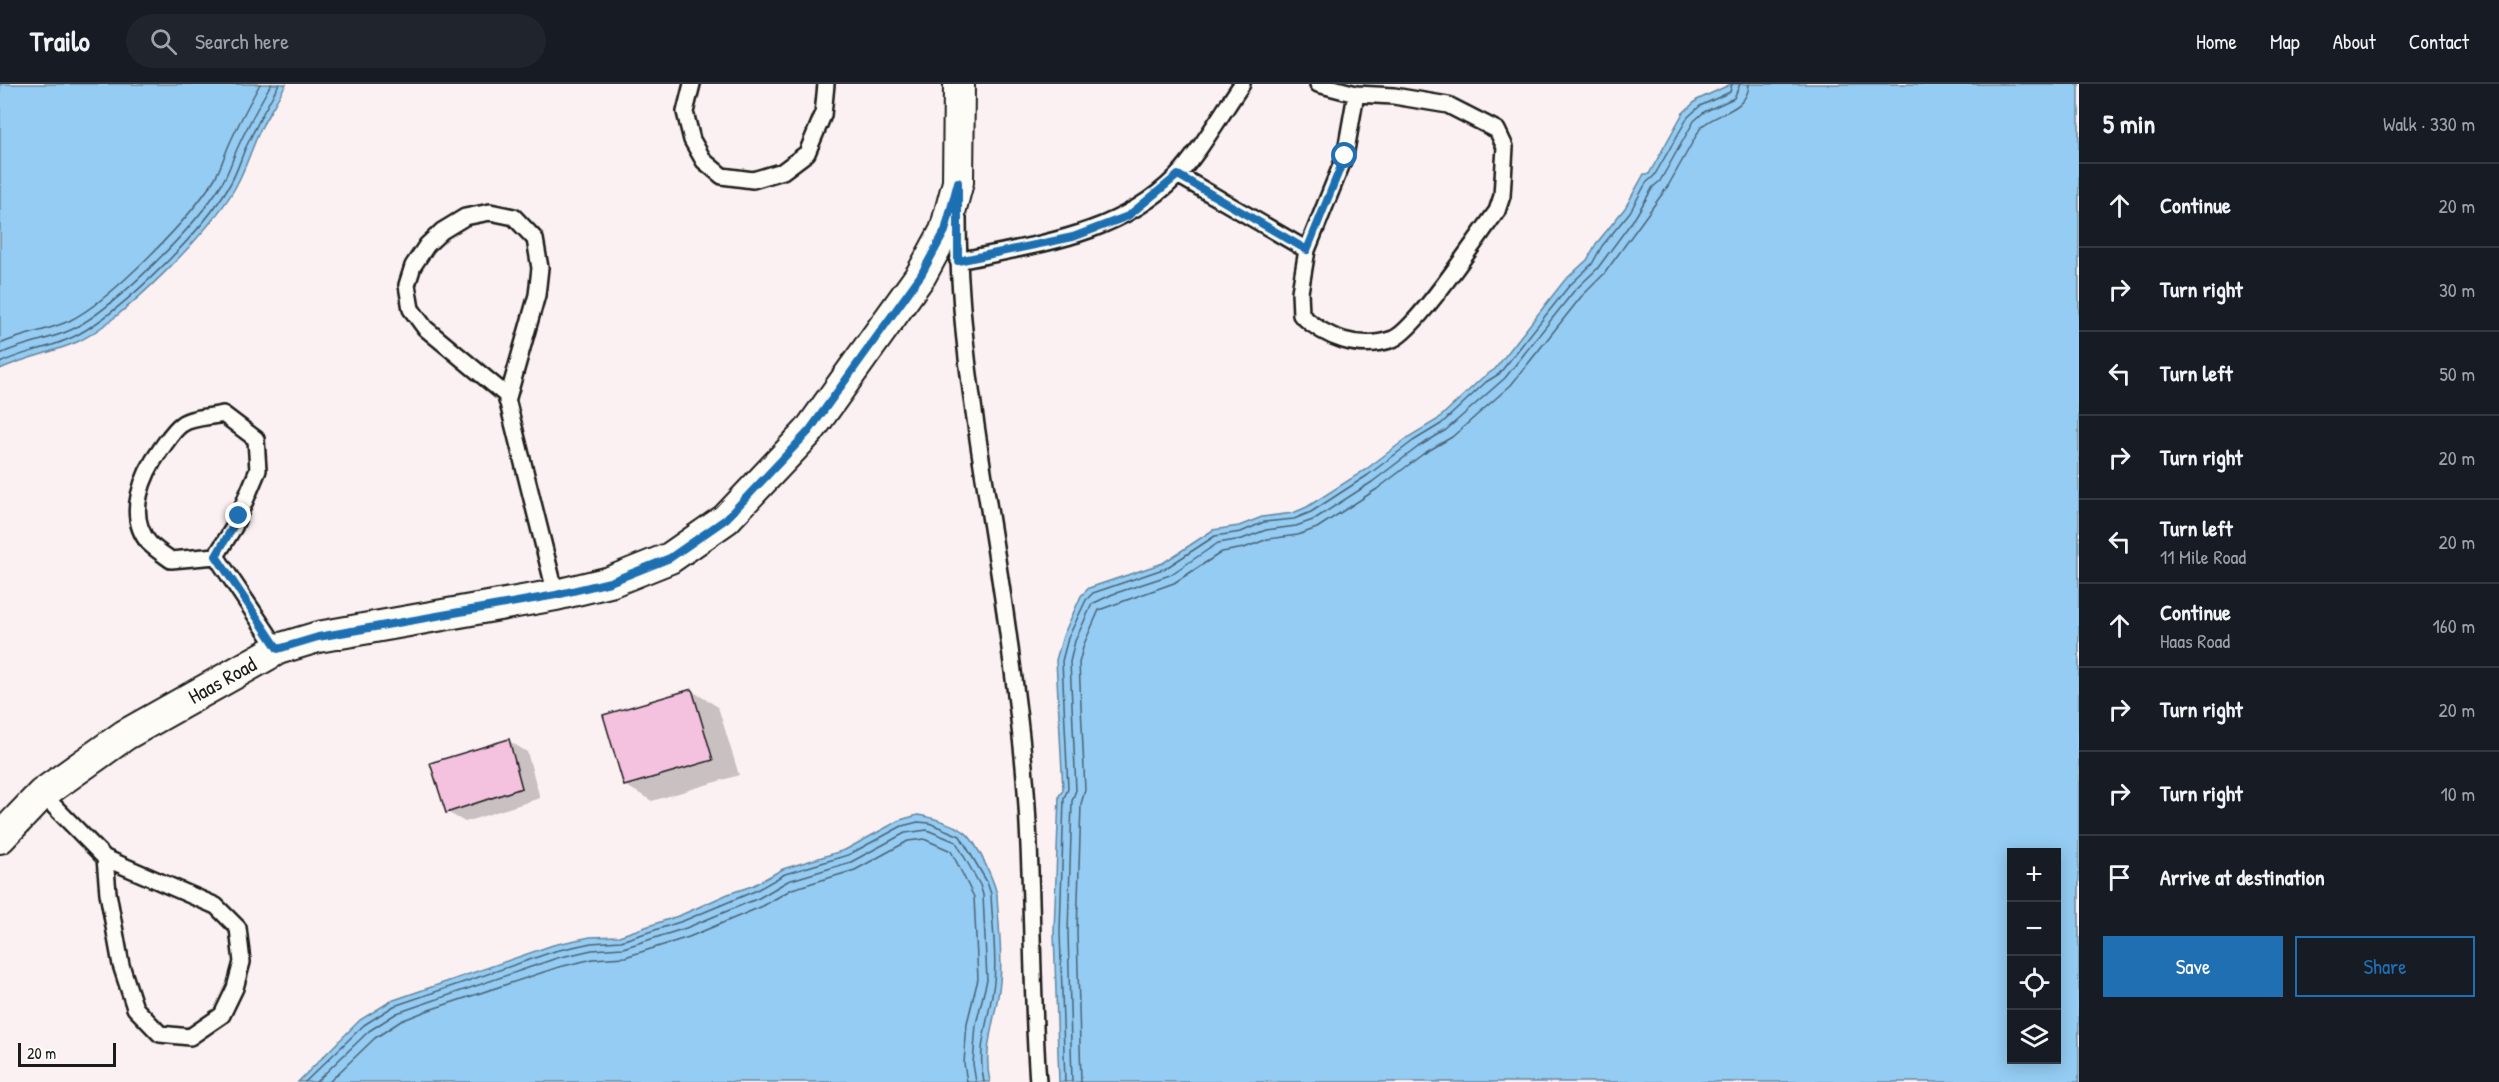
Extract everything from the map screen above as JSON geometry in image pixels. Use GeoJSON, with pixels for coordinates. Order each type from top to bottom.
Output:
{"type":"FeatureCollection","features":[{"type":"Feature","properties":{"kind":"street","name":"Haas Road"},"geometry":{"type":"LineString","coordinates":[[0,838],[42,794],[125,735],[278,649],[318,637],[556,595],[610,582],[670,558],[726,519],[809,431],[921,275],[945,231],[958,182],[959,84]]}},
{"type":"Feature","properties":{"kind":"lane"},"geometry":{"type":"LineString","coordinates":[[692,84],[685,112],[692,140],[704,161],[722,176],[753,180],[783,171],[807,153],[823,115],[826,84]]}},
{"type":"Feature","properties":{"kind":"lane"},"geometry":{"type":"LineString","coordinates":[[958,261],[1073,237],[1128,216],[1178,175],[1242,84]]}},
{"type":"Feature","properties":{"kind":"lane"},"geometry":{"type":"LineString","coordinates":[[1318,84],[1356,94],[1394,96],[1448,105],[1497,130],[1505,147],[1502,195],[1497,211],[1420,315],[1395,338],[1365,343],[1344,342],[1317,330],[1301,315],[1300,292],[1307,250],[1345,156],[1356,94]]}},
{"type":"Feature","properties":{"kind":"lane"},"geometry":{"type":"LineString","coordinates":[[1178,175],[1307,250]]}},
{"type":"Feature","properties":{"kind":"lane"},"geometry":{"type":"LineString","coordinates":[[958,182],[958,261],[987,500],[1011,654],[1026,791],[1038,1082]]}},
{"type":"Feature","properties":{"kind":"lane"},"geometry":{"type":"LineString","coordinates":[[507,401],[537,295],[540,268],[535,239],[514,217],[490,212],[465,217],[442,231],[427,245],[413,266],[406,285],[411,309],[426,328],[506,395],[507,401],[556,595]]}},
{"type":"Feature","properties":{"kind":"lane"},"geometry":{"type":"LineString","coordinates":[[223,414],[256,439],[258,470],[234,528],[216,556],[171,560],[148,542],[136,504],[142,482],[154,458],[172,434],[183,423],[223,414]]}},
{"type":"Feature","properties":{"kind":"lane"},"geometry":{"type":"LineString","coordinates":[[216,556],[278,649]]}},
{"type":"Feature","properties":{"kind":"lane"},"geometry":{"type":"LineString","coordinates":[[42,794],[105,858],[216,906],[238,928],[243,962],[235,988],[222,1015],[190,1036],[160,1034],[135,1008],[121,965],[108,893],[105,858]]}},
{"type":"Feature","properties":{"kind":"water"},"geometry":{"type":"Polygon","coordinates":[[[0,84],[286,84],[261,128],[240,179],[225,204],[164,273],[117,316],[95,332],[68,346],[0,369],[0,84]]]}},
{"type":"Feature","properties":{"kind":"water"},"geometry":{"type":"Polygon","coordinates":[[[1731,84],[2079,84],[2079,1082],[1059,1082],[1054,932],[1059,796],[1063,790],[1056,660],[1063,636],[1081,596],[1089,588],[1163,563],[1213,530],[1239,526],[1262,517],[1293,513],[1307,507],[1437,420],[1482,378],[1495,369],[1564,281],[1587,260],[1596,244],[1625,208],[1644,174],[1649,174],[1683,113],[1697,100],[1731,84]]]}},
{"type":"Feature","properties":{"kind":"water"},"geometry":{"type":"Polygon","coordinates":[[[918,815],[948,823],[968,835],[983,860],[997,894],[1001,971],[989,1044],[990,1082],[298,1082],[360,1020],[391,1001],[553,945],[590,937],[619,936],[681,915],[752,886],[783,869],[845,850],[900,820],[918,815]]]}},
{"type":"Feature","properties":{"kind":"building"},"geometry":{"type":"Polygon","coordinates":[[[692,689],[713,760],[624,786],[603,715],[692,689]]]}},
{"type":"Feature","properties":{"kind":"building"},"geometry":{"type":"Polygon","coordinates":[[[509,739],[522,788],[446,813],[430,763],[509,739]]]}},
{"type":"Feature","properties":{"kind":"route"},"geometry":{"type":"LineString","coordinates":[[239,516],[216,556],[278,649],[318,637],[556,595],[610,582],[670,558],[726,519],[809,431],[921,275],[945,231],[958,182],[958,261],[1073,237],[1128,216],[1178,175],[1307,250],[1330,199],[1345,156]]}}]}
